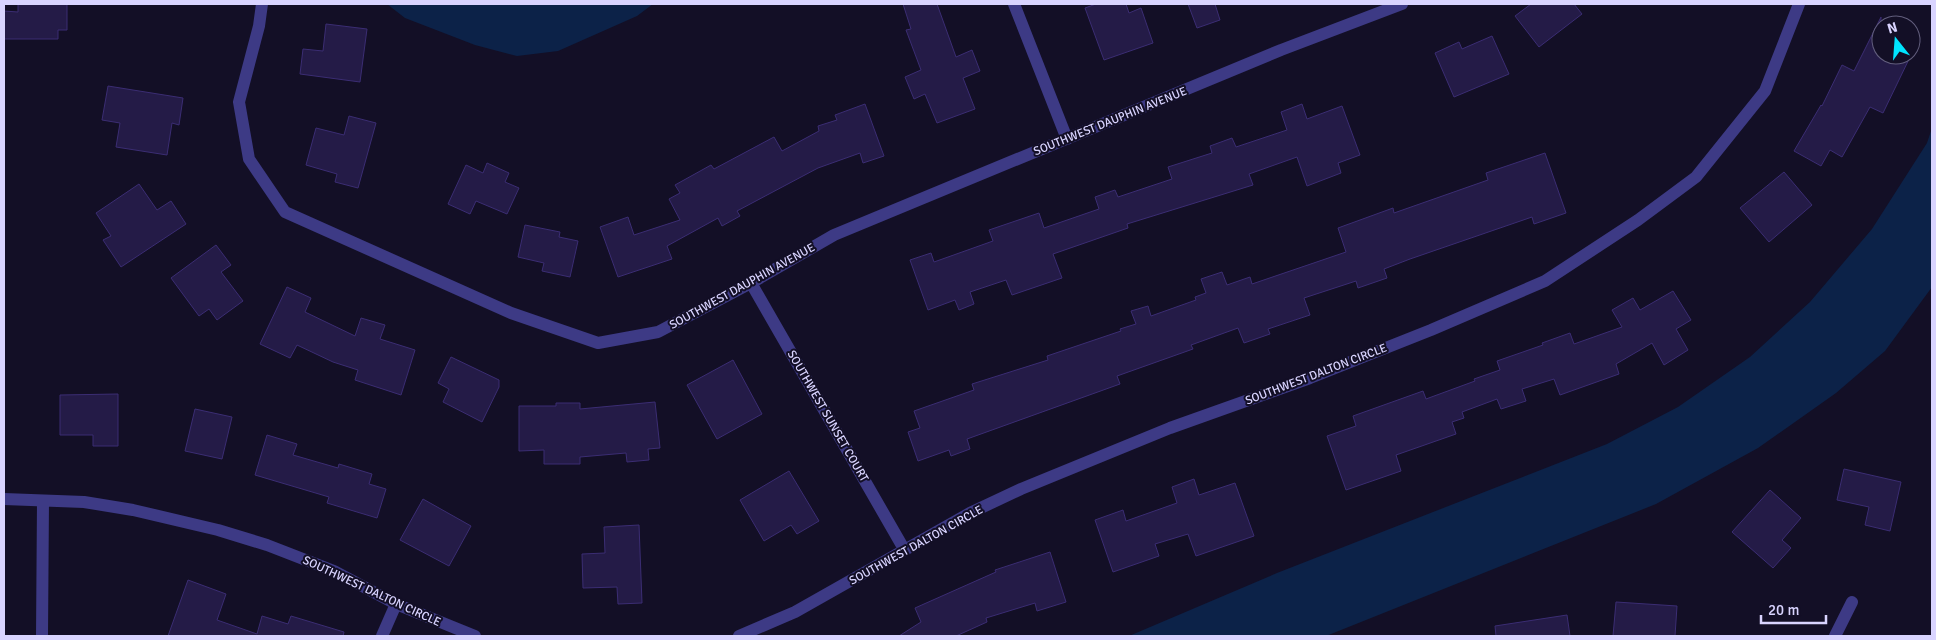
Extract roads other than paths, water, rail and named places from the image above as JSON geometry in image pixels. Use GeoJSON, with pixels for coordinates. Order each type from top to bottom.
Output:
{"type":"FeatureCollection","features":[{"type":"Feature","properties":{"kind":"street","name":"SOUTHWEST DAUPHIN AVENUE"},"geometry":{"type":"LineString","coordinates":[[262,4],[259,26],[239,102],[249,159],[285,212],[511,313],[598,343],[658,332],[751,283],[834,235],[1281,50],[1402,4]]}},
{"type":"Feature","properties":{"kind":"street"},"geometry":{"type":"LineString","coordinates":[[1014,4],[1067,139]]}},
{"type":"Feature","properties":{"kind":"street","name":"SOUTHWEST DALTON CIRCLE"},"geometry":{"type":"LineString","coordinates":[[739,636],[795,612],[970,513],[1022,489],[1170,428],[1310,378],[1423,333],[1545,281],[1638,220],[1696,177],[1765,91],[1799,4]]}},
{"type":"Feature","properties":{"kind":"street","name":"SOUTHWEST SUNSET COURT"},"geometry":{"type":"LineString","coordinates":[[751,283],[904,549]]}},
{"type":"Feature","properties":{"kind":"street","name":"SOUTHWEST DALTON CIRCLE"},"geometry":{"type":"LineString","coordinates":[[4,499],[84,502],[133,510],[226,533],[267,545],[334,571],[396,604],[475,636]]}},
{"type":"Feature","properties":{"kind":"street"},"geometry":{"type":"LineString","coordinates":[[42,636],[43,501]]}},
{"type":"Feature","properties":{"kind":"street"},"geometry":{"type":"LineString","coordinates":[[1835,636],[1852,602]]}},
{"type":"Feature","properties":{"kind":"street"},"geometry":{"type":"LineString","coordinates":[[382,636],[396,604]]}},
{"type":"Feature","properties":{"kind":"water"},"geometry":{"type":"Polygon","coordinates":[[[387,4],[653,4],[637,16],[558,51],[517,56],[475,45],[405,18],[387,4]]]}},
{"type":"Feature","properties":{"kind":"water"},"geometry":{"type":"Polygon","coordinates":[[[1932,128],[1932,287],[1885,351],[1836,393],[1758,448],[1656,504],[1326,636],[1129,636],[1277,573],[1607,444],[1678,407],[1750,357],[1810,302],[1872,229],[1927,143],[1932,128]]]}}]}
